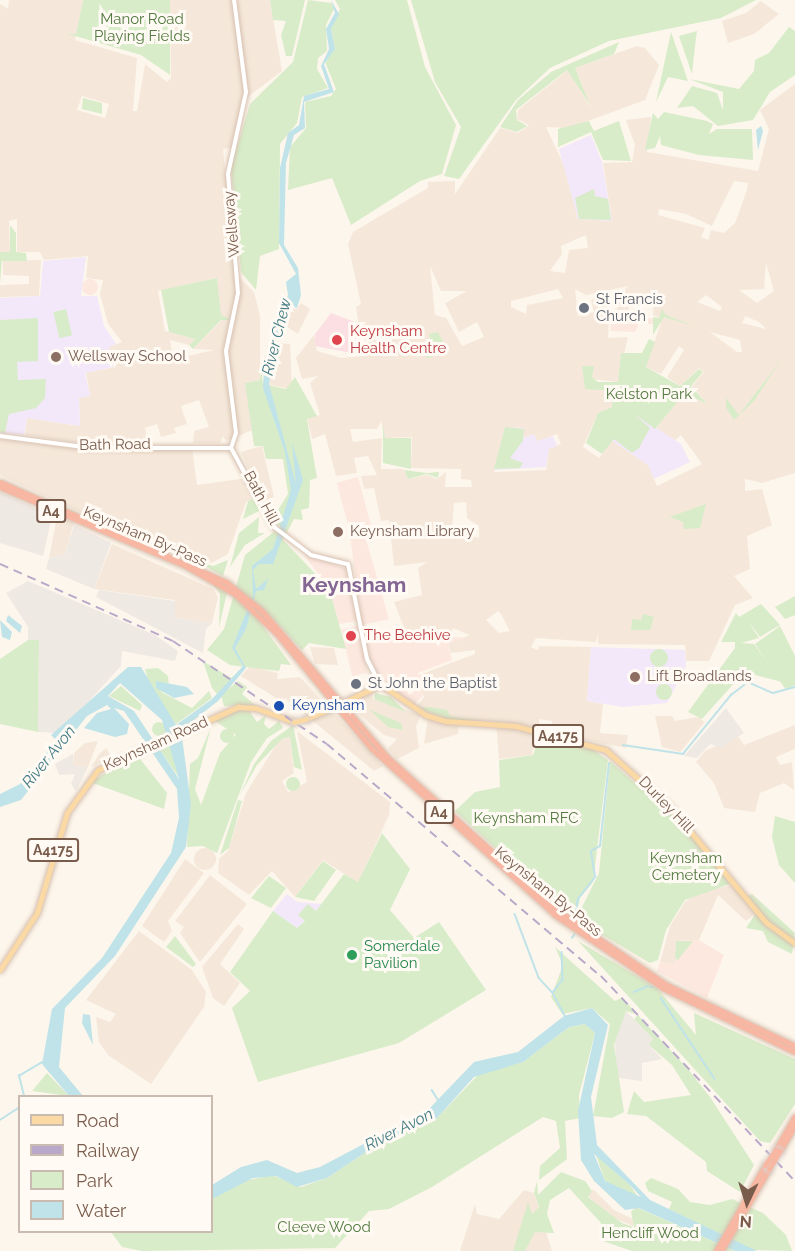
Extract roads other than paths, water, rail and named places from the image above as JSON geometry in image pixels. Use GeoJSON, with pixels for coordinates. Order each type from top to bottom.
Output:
{"type":"FeatureCollection","features":[{"type":"Feature","properties":{"kind":"highway","name":"Keynsham By-Pass"},"geometry":{"type":"LineString","coordinates":[[0,482],[226,585],[260,613],[343,710],[465,831],[575,925],[648,977],[795,1052]]}},
{"type":"Feature","properties":{"kind":"highway","name":"Keynsham By-Pass"},"geometry":{"type":"LineString","coordinates":[[0,487],[226,585]]}},
{"type":"Feature","properties":{"kind":"highway","name":"Keynsham By-Pass"},"geometry":{"type":"LineString","coordinates":[[657,982],[795,1046]]}},
{"type":"Feature","properties":{"kind":"highway"},"geometry":{"type":"LineString","coordinates":[[778,1150],[795,1116]]}},
{"type":"Feature","properties":{"kind":"highway"},"geometry":{"type":"LineString","coordinates":[[721,1251],[767,1167],[795,1125]]}},
{"type":"Feature","properties":{"kind":"highway"},"geometry":{"type":"LineString","coordinates":[[716,1251],[748,1202]]}},
{"type":"Feature","properties":{"kind":"main road","name":"Wellsway"},"geometry":{"type":"LineString","coordinates":[[231,448],[236,433],[226,351],[238,293],[228,174],[246,93],[234,0]]}},
{"type":"Feature","properties":{"kind":"main road","name":"Bath Road"},"geometry":{"type":"LineString","coordinates":[[0,436],[91,448],[231,448]]}},
{"type":"Feature","properties":{"kind":"main road","name":"Bath Hill"},"geometry":{"type":"LineString","coordinates":[[231,448],[278,530],[304,552],[327,559],[341,559],[350,567],[362,634],[380,686]]}},
{"type":"Feature","properties":{"kind":"main road","name":"Keynsham Road"},"geometry":{"type":"LineString","coordinates":[[0,970],[30,928],[50,879],[56,838],[78,794],[98,770],[133,751],[244,706],[292,722],[306,719],[380,686]]}},
{"type":"Feature","properties":{"kind":"main road","name":"Durley Hill"},"geometry":{"type":"LineString","coordinates":[[380,686],[446,722],[516,726],[606,750],[670,807],[753,909],[795,943]]}},
{"type":"Feature","properties":{"kind":"water"},"geometry":{"type":"Polygon","coordinates":[[[331,0],[339,14],[331,29],[335,49],[324,64],[334,92],[304,102],[305,128],[294,135],[286,163],[284,245],[298,268],[301,295],[297,308],[288,307],[280,321],[269,384],[296,484],[292,442],[303,480],[273,564],[259,564],[253,570],[256,589],[268,579],[264,590],[256,591],[246,629],[235,648],[246,668],[218,701],[181,730],[191,804],[186,847],[115,956],[65,1008],[59,1067],[82,1095],[68,1095],[42,1064],[52,1009],[102,958],[171,853],[179,818],[177,789],[124,711],[114,708],[129,724],[127,734],[115,737],[84,728],[97,713],[111,709],[107,705],[87,716],[21,800],[0,807],[0,794],[20,784],[56,740],[51,735],[128,667],[141,667],[176,725],[212,699],[243,666],[232,648],[253,595],[252,566],[273,549],[291,490],[285,452],[263,388],[264,366],[288,295],[286,282],[296,274],[279,243],[280,168],[288,133],[299,125],[304,96],[329,89],[321,66],[329,49],[326,29],[335,13],[331,0]],[[120,683],[108,696],[134,711],[179,779],[162,720],[120,683]]]}},
{"type":"Feature","properties":{"kind":"water"},"geometry":{"type":"Polygon","coordinates":[[[761,126],[763,131],[758,150],[756,130],[761,126]]]}},
{"type":"Feature","properties":{"kind":"water"},"geometry":{"type":"Polygon","coordinates":[[[8,615],[22,626],[20,633],[6,621],[8,615]]]}},
{"type":"Feature","properties":{"kind":"water"},"geometry":{"type":"Polygon","coordinates":[[[0,620],[12,632],[10,640],[2,637],[0,620]]]}},
{"type":"Feature","properties":{"kind":"water"},"geometry":{"type":"Polygon","coordinates":[[[156,681],[187,687],[194,694],[174,698],[156,688],[156,681]]]}},
{"type":"Feature","properties":{"kind":"water","name":"River Avon"},"geometry":{"type":"Polygon","coordinates":[[[592,1008],[608,1025],[591,1097],[597,1145],[650,1200],[757,1251],[735,1251],[639,1208],[625,1210],[594,1181],[581,1160],[578,1111],[595,1033],[585,1024],[569,1027],[523,1062],[474,1077],[437,1118],[378,1144],[327,1178],[297,1187],[276,1176],[253,1178],[213,1198],[213,1184],[241,1167],[267,1160],[297,1173],[320,1167],[428,1110],[474,1062],[518,1052],[564,1016],[592,1008]],[[594,1154],[605,1181],[641,1197],[630,1185],[594,1154]]]}},
{"type":"Feature","properties":{"kind":"water"},"geometry":{"type":"Polygon","coordinates":[[[83,1014],[90,1015],[93,1045],[82,1023],[83,1014]]]}},
{"type":"Feature","properties":{"kind":"waterway"},"geometry":{"type":"LineString","coordinates":[[623,745],[683,754],[731,695],[748,682],[773,693],[795,687]]}},
{"type":"Feature","properties":{"kind":"waterway"},"geometry":{"type":"LineString","coordinates":[[575,917],[578,899],[595,877],[591,851],[600,846],[609,763]]}},
{"type":"Feature","properties":{"kind":"waterway"},"geometry":{"type":"LineString","coordinates":[[515,914],[539,978],[553,993]]}},
{"type":"Feature","properties":{"kind":"waterway"},"geometry":{"type":"LineString","coordinates":[[562,952],[563,980],[553,993],[566,1017]]}},
{"type":"Feature","properties":{"kind":"waterway"},"geometry":{"type":"LineString","coordinates":[[634,992],[648,986]]}},
{"type":"Feature","properties":{"kind":"waterway"},"geometry":{"type":"LineString","coordinates":[[661,998],[715,1079]]}},
{"type":"Feature","properties":{"kind":"waterway"},"geometry":{"type":"LineString","coordinates":[[24,1095],[19,1076],[42,1062]]}},
{"type":"Feature","properties":{"kind":"waterway"},"geometry":{"type":"LineString","coordinates":[[432,1090],[439,1101]]}},
{"type":"Feature","properties":{"kind":"waterway"},"geometry":{"type":"LineString","coordinates":[[0,1120],[18,1108]]}},
{"type":"Feature","properties":{"kind":"railway"},"geometry":{"type":"LineString","coordinates":[[0,564],[173,641],[327,744],[601,976],[795,1181]]}},
{"type":"Feature","properties":{"kind":"place","name":"St Francis Church"},"geometry":{"type":"Point","coordinates":[584,308]}},
{"type":"Feature","properties":{"kind":"place","name":"Keynsham Health Centre"},"geometry":{"type":"Point","coordinates":[337,340]}},
{"type":"Feature","properties":{"kind":"place","name":"Wellsway School"},"geometry":{"type":"Point","coordinates":[56,357]}},
{"type":"Feature","properties":{"kind":"place","name":"Keynsham Library"},"geometry":{"type":"Point","coordinates":[338,532]}},
{"type":"Feature","properties":{"kind":"place","name":"The Beehive"},"geometry":{"type":"Point","coordinates":[351,636]}},
{"type":"Feature","properties":{"kind":"place","name":"Lift Broadlands"},"geometry":{"type":"Point","coordinates":[635,677]}},
{"type":"Feature","properties":{"kind":"place","name":"St John the Baptist"},"geometry":{"type":"Point","coordinates":[356,684]}},
{"type":"Feature","properties":{"kind":"place","name":"Keynsham"},"geometry":{"type":"Point","coordinates":[279,706]}},
{"type":"Feature","properties":{"kind":"place","name":"Somerdale Pavilion"},"geometry":{"type":"Point","coordinates":[352,955]}},
{"type":"Feature","properties":{"kind":"district","name":"Keynsham"},"geometry":{"type":"Point","coordinates":[354,585]}},
{"type":"Feature","properties":{"kind":"park label","name":"Manor Road Playing Fields"},"geometry":{"type":"Point","coordinates":[142,28]}},
{"type":"Feature","properties":{"kind":"park label","name":"Kelston Park"},"geometry":{"type":"Point","coordinates":[649,395]}},
{"type":"Feature","properties":{"kind":"park label","name":"Keynsham RFC"},"geometry":{"type":"Point","coordinates":[526,819]}},
{"type":"Feature","properties":{"kind":"park label","name":"Keynsham Cemetery"},"geometry":{"type":"Point","coordinates":[686,866]}},
{"type":"Feature","properties":{"kind":"park label","name":"Cleeve Wood"},"geometry":{"type":"Point","coordinates":[324,1228]}},
{"type":"Feature","properties":{"kind":"park label","name":"Hencliff Wood"},"geometry":{"type":"Point","coordinates":[650,1234]}},
{"type":"Feature","properties":{"kind":"water label","name":"River Chew"},"geometry":{"type":"Point","coordinates":[277,337]}}]}
